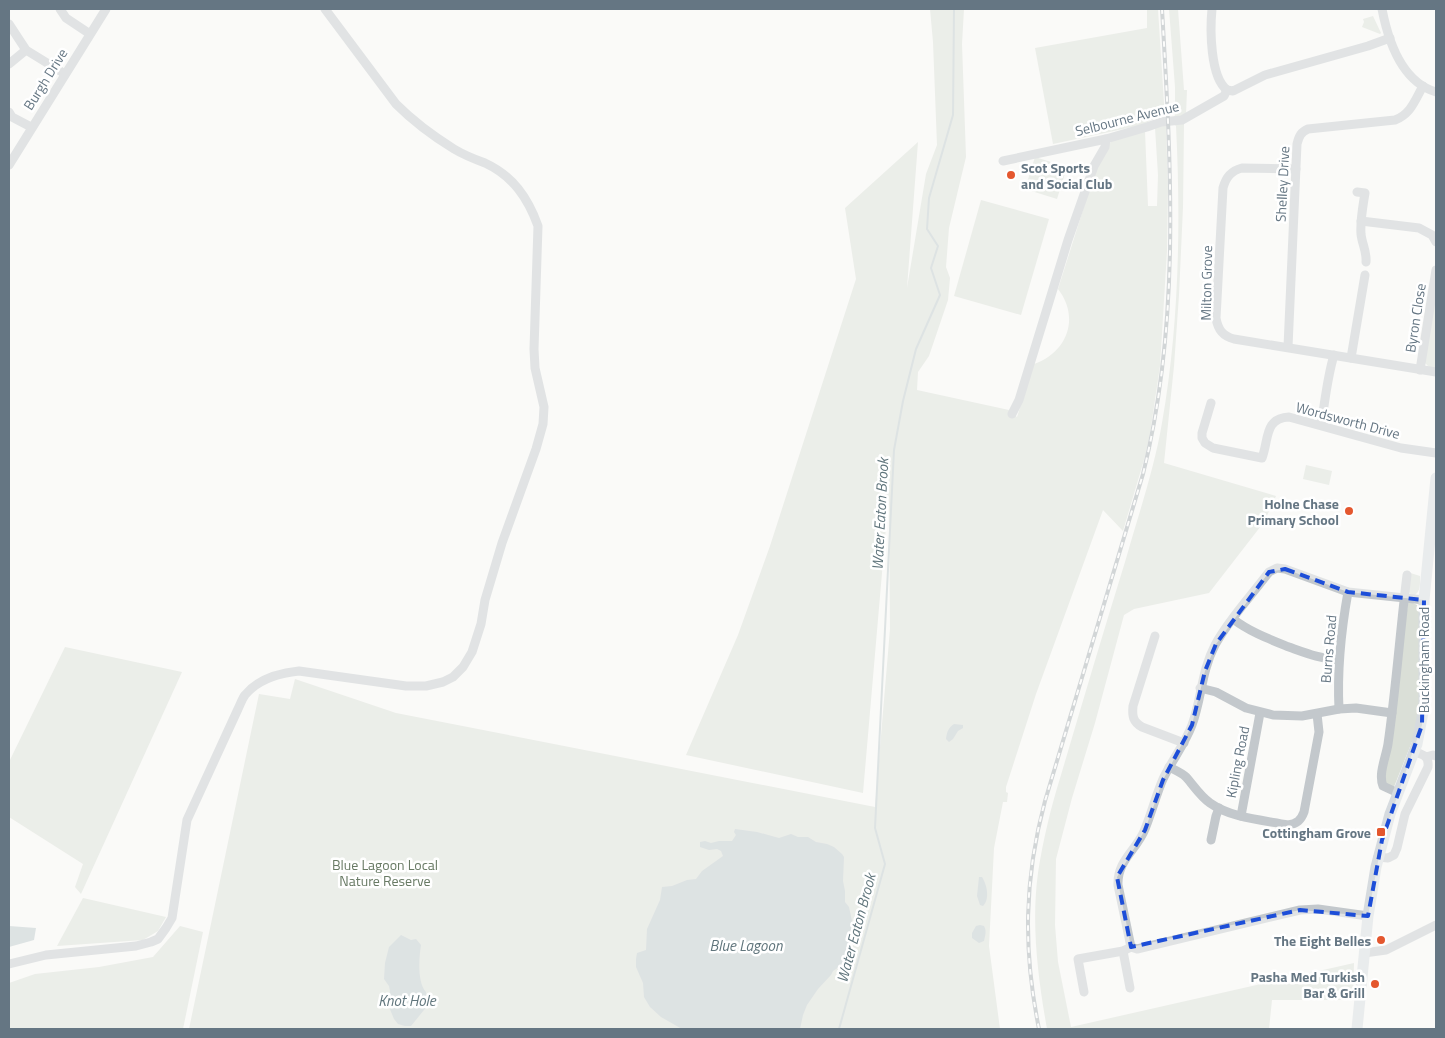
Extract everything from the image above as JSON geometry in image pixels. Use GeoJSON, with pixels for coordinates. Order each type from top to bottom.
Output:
{"type":"FeatureCollection","features":[{"type":"Feature","properties":{"kind":"main road","name":"Buckingham Road"},"geometry":{"type":"LineString","coordinates":[[1357,1029],[1368,916],[1378,857],[1390,814],[1415,752],[1422,725],[1424,707],[1424,600],[1436,478]]}},
{"type":"Feature","properties":{"kind":"street"},"geometry":{"type":"LineString","coordinates":[[60,9],[66,18],[90,34]]}},
{"type":"Feature","properties":{"kind":"street","name":"Burgh Drive"},"geometry":{"type":"LineString","coordinates":[[9,165],[106,9]]}},
{"type":"Feature","properties":{"kind":"street"},"geometry":{"type":"LineString","coordinates":[[9,964],[46,955],[136,946],[158,939],[172,918],[187,820],[238,709],[252,688],[264,680],[286,672],[299,671],[406,686],[426,686],[443,682],[453,677],[463,667],[475,643],[481,624],[485,600],[502,543],[536,449],[543,424],[544,407],[535,368],[534,349],[538,226],[532,210],[521,192],[504,175],[487,164],[466,156],[453,148],[409,117],[396,104],[325,9]]}},
{"type":"Feature","properties":{"kind":"street"},"geometry":{"type":"LineString","coordinates":[[1212,9],[1212,50],[1220,80],[1223,87],[1227,90]]}},
{"type":"Feature","properties":{"kind":"street"},"geometry":{"type":"LineString","coordinates":[[1382,9],[1390,38],[1402,63],[1415,80],[1436,92]]}},
{"type":"Feature","properties":{"kind":"street"},"geometry":{"type":"LineString","coordinates":[[9,24],[26,50],[65,74]]}},
{"type":"Feature","properties":{"kind":"street","name":"Selbourne Avenue"},"geometry":{"type":"LineString","coordinates":[[1004,161],[1106,139],[1158,122],[1185,119],[1224,96],[1227,90],[1233,91],[1265,75],[1390,38]]}},
{"type":"Feature","properties":{"kind":"street"},"geometry":{"type":"LineString","coordinates":[[9,64],[26,50]]}},
{"type":"Feature","properties":{"kind":"street","name":"Shelley Drive"},"geometry":{"type":"LineString","coordinates":[[1288,348],[1297,144],[1302,132],[1308,129],[1395,120],[1408,112],[1423,86]]}},
{"type":"Feature","properties":{"kind":"street"},"geometry":{"type":"LineString","coordinates":[[9,112],[12,117],[31,127]]}},
{"type":"Feature","properties":{"kind":"street"},"geometry":{"type":"LineString","coordinates":[[1012,414],[1019,400],[1068,240],[1094,166],[1105,147],[1106,139]]}},
{"type":"Feature","properties":{"kind":"street","name":"Milton Grove"},"geometry":{"type":"LineString","coordinates":[[1296,169],[1242,168],[1235,170],[1225,181],[1223,188],[1217,326],[1227,337],[1436,372]]}},
{"type":"Feature","properties":{"kind":"street"},"geometry":{"type":"LineString","coordinates":[[1357,192],[1365,193],[1361,221],[1366,262]]}},
{"type":"Feature","properties":{"kind":"street"},"geometry":{"type":"LineString","coordinates":[[1361,221],[1419,228],[1432,235],[1436,242]]}},
{"type":"Feature","properties":{"kind":"street","name":"Byron Close"},"geometry":{"type":"LineString","coordinates":[[1420,370],[1436,270]]}},
{"type":"Feature","properties":{"kind":"street"},"geometry":{"type":"LineString","coordinates":[[1351,358],[1365,275]]}},
{"type":"Feature","properties":{"kind":"street"},"geometry":{"type":"LineString","coordinates":[[1321,425],[1328,374],[1334,355]]}},
{"type":"Feature","properties":{"kind":"street","name":"Wordsworth Drive"},"geometry":{"type":"LineString","coordinates":[[1211,403],[1202,438],[1204,443],[1213,448],[1262,458],[1271,425],[1276,420],[1290,417],[1401,448],[1436,453]]}},
{"type":"Feature","properties":{"kind":"street"},"geometry":{"type":"LineString","coordinates":[[1130,988],[1127,949],[1117,877],[1122,863],[1145,830],[1163,780],[1184,743],[1195,715],[1204,671],[1216,644],[1233,619],[1269,572],[1277,568],[1285,569],[1348,592],[1424,600]]}},
{"type":"Feature","properties":{"kind":"street","name":"Buckingham Road"},"geometry":{"type":"LineString","coordinates":[[1398,793],[1383,786],[1381,779],[1392,713],[1407,575]]}},
{"type":"Feature","properties":{"kind":"street","name":"Burns Road"},"geometry":{"type":"LineString","coordinates":[[1339,709],[1339,660],[1348,592]]}},
{"type":"Feature","properties":{"kind":"street"},"geometry":{"type":"LineString","coordinates":[[1233,619],[1257,635],[1318,658],[1339,660]]}},
{"type":"Feature","properties":{"kind":"street"},"geometry":{"type":"LineString","coordinates":[[1155,636],[1133,706],[1133,720],[1142,727],[1184,743]]}},
{"type":"Feature","properties":{"kind":"street"},"geometry":{"type":"LineString","coordinates":[[1200,688],[1216,692],[1246,708],[1260,713],[1288,717],[1356,708],[1392,713]]}},
{"type":"Feature","properties":{"kind":"street","name":"Kipling Road"},"geometry":{"type":"LineString","coordinates":[[1241,816],[1260,713]]}},
{"type":"Feature","properties":{"kind":"street"},"geometry":{"type":"LineString","coordinates":[[1169,767],[1185,776],[1209,803],[1219,808],[1241,816],[1288,825],[1293,824],[1302,818],[1304,812],[1319,732],[1317,714]]}},
{"type":"Feature","properties":{"kind":"street"},"geometry":{"type":"LineString","coordinates":[[1378,857],[1388,858],[1394,855],[1406,814],[1428,767],[1429,761],[1426,757],[1415,752]]}},
{"type":"Feature","properties":{"kind":"street"},"geometry":{"type":"LineString","coordinates":[[1426,757],[1436,756]]}},
{"type":"Feature","properties":{"kind":"street"},"geometry":{"type":"LineString","coordinates":[[1211,840],[1219,808]]}},
{"type":"Feature","properties":{"kind":"street"},"geometry":{"type":"LineString","coordinates":[[1084,992],[1078,959],[1127,949],[1138,949],[1300,910],[1318,909],[1368,916]]}},
{"type":"Feature","properties":{"kind":"street"},"geometry":{"type":"LineString","coordinates":[[1364,953],[1386,950],[1436,924]]}},
{"type":"Feature","properties":{"kind":"highlighted area"},"geometry":{"type":"Polygon","coordinates":[[[1285,569],[1348,592],[1424,600],[1422,725],[1382,840],[1368,916],[1300,910],[1131,947],[1117,877],[1145,830],[1163,780],[1192,725],[1205,671],[1216,644],[1269,572],[1285,569]]]}},
{"type":"Feature","properties":{"kind":"green space","name":"Blue Lagoon Local Nature Reserve"},"geometry":{"type":"Polygon","coordinates":[[[930,9],[964,9],[962,44],[966,157],[949,228],[946,267],[950,278],[948,300],[929,356],[918,372],[917,390],[1009,410],[1017,417],[1034,364],[1055,351],[1067,332],[1069,322],[1068,311],[1065,300],[1058,289],[1095,172],[1109,144],[1112,141],[1145,131],[1148,206],[1157,206],[1158,175],[1155,128],[1166,124],[1167,251],[1160,366],[1151,427],[1146,453],[1123,531],[1103,510],[1036,694],[1006,787],[1006,792],[1008,793],[1007,802],[1003,802],[994,848],[989,946],[1000,1029],[189,1029],[259,694],[290,699],[295,679],[396,713],[875,807],[890,629],[889,492],[863,793],[686,755],[738,635],[770,546],[856,279],[845,208],[918,142],[907,288],[926,174],[937,145],[930,9]]]}},
{"type":"Feature","properties":{"kind":"green space"},"geometry":{"type":"Polygon","coordinates":[[[1147,9],[1158,9],[1165,119],[1157,117],[1142,125],[1053,144],[1035,48],[1147,28],[1147,9]]]}},
{"type":"Feature","properties":{"kind":"green space"},"geometry":{"type":"Polygon","coordinates":[[[1169,9],[1178,9],[1184,90],[1187,90],[1186,115],[1173,119],[1175,115],[1175,87],[1169,9]]]}},
{"type":"Feature","properties":{"kind":"green space"},"geometry":{"type":"Polygon","coordinates":[[[1373,16],[1380,34],[1362,27],[1363,19],[1373,16]]]}},
{"type":"Feature","properties":{"kind":"green space"},"geometry":{"type":"Polygon","coordinates":[[[1174,124],[1184,124],[1183,207],[1174,366],[1164,463],[1276,496],[1264,522],[1209,593],[1134,609],[1124,615],[1056,859],[1055,925],[1058,962],[1071,1027],[1354,963],[1353,1000],[1272,1000],[1269,1029],[1047,1029],[1036,951],[1035,912],[1038,873],[1054,799],[1155,458],[1168,387],[1175,312],[1178,237],[1178,163],[1176,126],[1174,124]]]}},
{"type":"Feature","properties":{"kind":"green space"},"geometry":{"type":"Polygon","coordinates":[[[1035,157],[1067,167],[1057,199],[1025,189],[1035,157]]]}},
{"type":"Feature","properties":{"kind":"green space"},"geometry":{"type":"Polygon","coordinates":[[[981,200],[1049,219],[1021,315],[954,296],[981,200]]]}},
{"type":"Feature","properties":{"kind":"green space"},"geometry":{"type":"Polygon","coordinates":[[[1436,289],[1436,369],[1430,368],[1424,362],[1436,289]]]}},
{"type":"Feature","properties":{"kind":"green space"},"geometry":{"type":"Polygon","coordinates":[[[1306,465],[1332,471],[1329,485],[1303,479],[1306,465]]]}},
{"type":"Feature","properties":{"kind":"green space"},"geometry":{"type":"Polygon","coordinates":[[[1404,571],[1420,576],[1419,590],[1416,595],[1413,596],[1408,591],[1404,571]]]}},
{"type":"Feature","properties":{"kind":"green space"},"geometry":{"type":"Polygon","coordinates":[[[1411,602],[1417,605],[1421,620],[1419,724],[1394,787],[1386,784],[1384,777],[1408,603],[1411,602]]]}},
{"type":"Feature","properties":{"kind":"green space"},"geometry":{"type":"Polygon","coordinates":[[[65,647],[182,672],[81,894],[75,887],[83,864],[9,817],[9,762],[65,647]]]}},
{"type":"Feature","properties":{"kind":"green space"},"geometry":{"type":"Polygon","coordinates":[[[83,898],[166,917],[158,931],[143,940],[57,946],[83,898]]]}},
{"type":"Feature","properties":{"kind":"green space"},"geometry":{"type":"Polygon","coordinates":[[[180,926],[203,932],[183,1029],[9,1029],[9,983],[35,974],[99,967],[153,957],[180,926]]]}},
{"type":"Feature","properties":{"kind":"water"},"geometry":{"type":"Polygon","coordinates":[[[954,724],[963,725],[963,728],[949,742],[946,739],[947,732],[954,724]]]}},
{"type":"Feature","properties":{"kind":"water","name":"Blue Lagoon"},"geometry":{"type":"Polygon","coordinates":[[[735,829],[779,838],[791,834],[798,837],[808,837],[816,842],[834,847],[844,857],[843,881],[845,902],[849,907],[852,921],[852,941],[845,963],[833,971],[807,1005],[800,1029],[682,1029],[661,1017],[650,1007],[644,997],[643,983],[636,967],[636,959],[637,953],[646,950],[647,929],[660,900],[662,887],[696,879],[702,871],[723,856],[721,851],[717,849],[709,850],[700,847],[700,842],[732,841],[736,835],[735,829]]]}},
{"type":"Feature","properties":{"kind":"water"},"geometry":{"type":"Polygon","coordinates":[[[979,877],[982,877],[984,880],[987,892],[983,906],[980,905],[977,896],[979,877]]]}},
{"type":"Feature","properties":{"kind":"water"},"geometry":{"type":"Polygon","coordinates":[[[9,926],[36,928],[34,940],[9,947],[9,926]]]}},
{"type":"Feature","properties":{"kind":"water"},"geometry":{"type":"Polygon","coordinates":[[[976,926],[984,926],[986,934],[984,941],[979,943],[972,938],[972,933],[976,926]]]}},
{"type":"Feature","properties":{"kind":"water","name":"Knot Hole"},"geometry":{"type":"Polygon","coordinates":[[[401,935],[411,940],[416,939],[421,945],[420,976],[426,992],[428,1005],[411,1026],[398,1024],[394,1019],[387,1002],[390,991],[389,986],[384,979],[389,947],[401,935]]]}},
{"type":"Feature","properties":{"kind":"waterway","name":"Water Eaton Brook"},"geometry":{"type":"LineString","coordinates":[[839,1029],[885,864],[875,828],[894,450],[903,401],[916,349],[940,295],[931,268],[938,246],[927,229],[929,198],[953,115],[954,9]]}},
{"type":"Feature","properties":{"kind":"railway"},"geometry":{"type":"LineString","coordinates":[[1039,1029],[1030,971],[1028,943],[1030,887],[1038,830],[1143,474],[1155,417],[1163,359],[1168,301],[1170,184],[1162,9]]}},
{"type":"Feature","properties":{"kind":"place","name":"Scot Sports and Social Club"},"geometry":{"type":"Point","coordinates":[1011,175]}},
{"type":"Feature","properties":{"kind":"place","name":"Holne Chase Primary School"},"geometry":{"type":"Point","coordinates":[1349,511]}},
{"type":"Feature","properties":{"kind":"place","name":"Cottingham Grove"},"geometry":{"type":"Point","coordinates":[1381,832]}},
{"type":"Feature","properties":{"kind":"place","name":"The Eight Belles"},"geometry":{"type":"Point","coordinates":[1381,940]}},
{"type":"Feature","properties":{"kind":"place","name":"Pasha Med Turkish Bar & Grill"},"geometry":{"type":"Point","coordinates":[1375,984]}}]}
